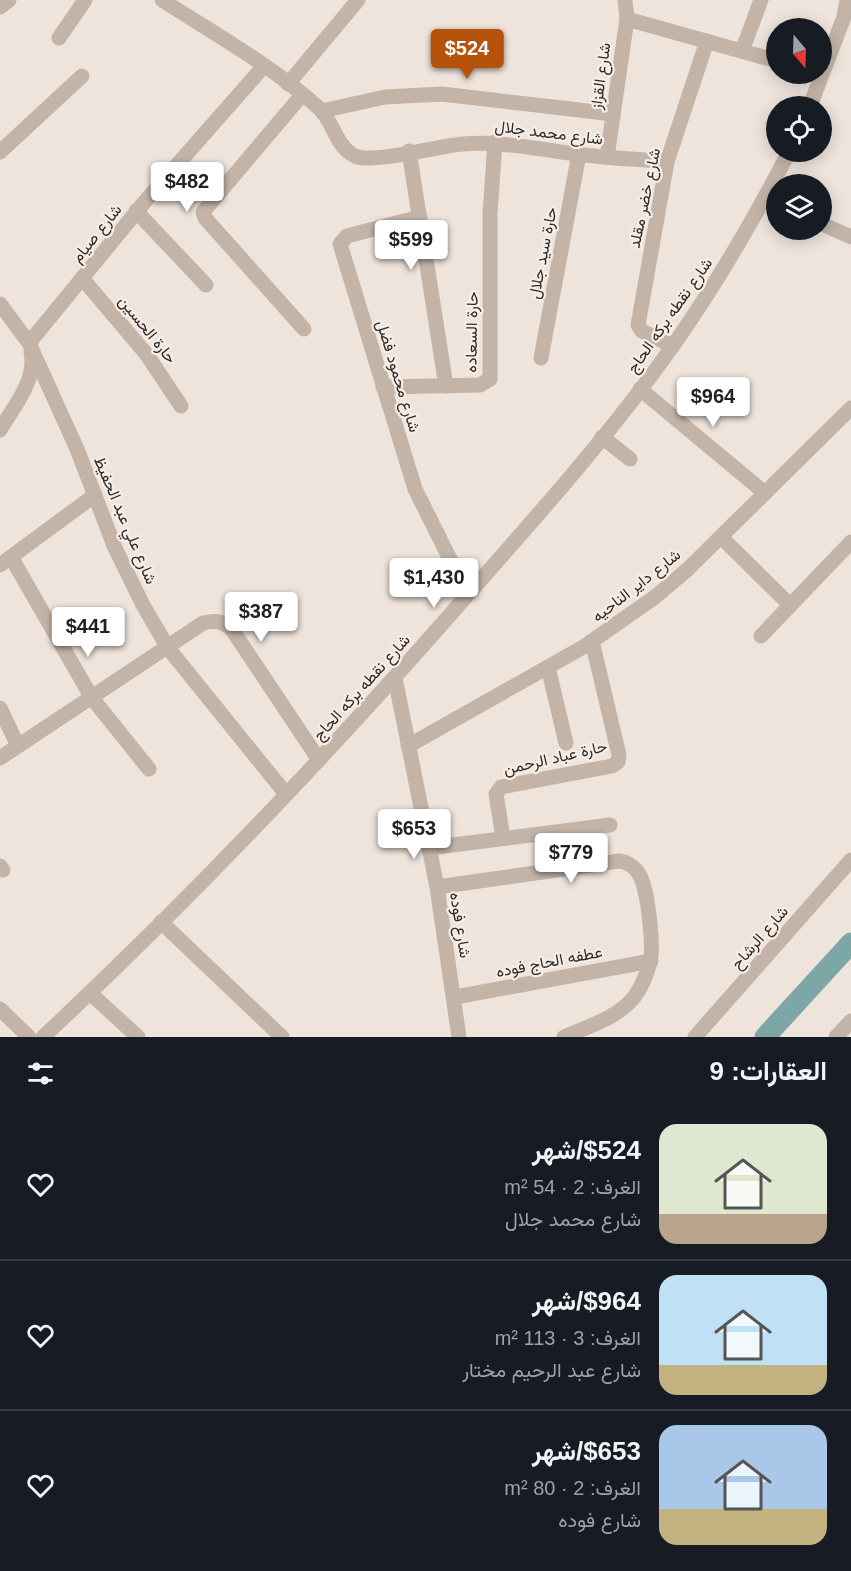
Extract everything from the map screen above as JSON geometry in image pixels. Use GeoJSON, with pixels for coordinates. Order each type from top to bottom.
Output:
{"type":"FeatureCollection","features":[{"type":"Feature","properties":{"kind":"street"},"geometry":{"type":"LineString","coordinates":[[0,7],[9,0]]}},
{"type":"Feature","properties":{"kind":"street"},"geometry":{"type":"LineString","coordinates":[[59,38],[85,0]]}},
{"type":"Feature","properties":{"kind":"street"},"geometry":{"type":"LineString","coordinates":[[288,84],[357,0]]}},
{"type":"Feature","properties":{"kind":"street","name":"شارع القزاز"},"geometry":{"type":"LineString","coordinates":[[607,157],[627,19],[625,0]]}},
{"type":"Feature","properties":{"kind":"street"},"geometry":{"type":"LineString","coordinates":[[742,51],[761,0]]}},
{"type":"Feature","properties":{"kind":"street"},"geometry":{"type":"LineString","coordinates":[[832,54],[848,19],[847,0]]}},
{"type":"Feature","properties":{"kind":"street","name":"شارع محمد جلال"},"geometry":{"type":"LineString","coordinates":[[171,2],[264,66],[322,111],[343,146],[352,155],[364,159],[377,159],[435,146],[495,142],[579,154],[667,162]]}},
{"type":"Feature","properties":{"kind":"street"},"geometry":{"type":"LineString","coordinates":[[627,19],[766,58]]}},
{"type":"Feature","properties":{"kind":"street","name":"شارع خضر مقلد"},"geometry":{"type":"LineString","coordinates":[[673,346],[642,331],[638,325],[667,162],[707,41]]}},
{"type":"Feature","properties":{"kind":"street","name":"شارع صيام"},"geometry":{"type":"LineString","coordinates":[[29,343],[136,212],[264,66]]}},
{"type":"Feature","properties":{"kind":"street"},"geometry":{"type":"LineString","coordinates":[[0,152],[82,76]]}},
{"type":"Feature","properties":{"kind":"street"},"geometry":{"type":"LineString","coordinates":[[322,111],[385,98],[442,94],[613,114]]}},
{"type":"Feature","properties":{"kind":"street"},"geometry":{"type":"LineString","coordinates":[[302,95],[203,212],[205,219],[304,329]]}},
{"type":"Feature","properties":{"kind":"street","name":"حارة السعاده"},"geometry":{"type":"LineString","coordinates":[[383,387],[480,385],[485,383],[491,374],[490,214],[495,142]]}},
{"type":"Feature","properties":{"kind":"street"},"geometry":{"type":"LineString","coordinates":[[409,151],[446,386]]}},
{"type":"Feature","properties":{"kind":"street","name":"حارة سيد جلال"},"geometry":{"type":"LineString","coordinates":[[541,358],[579,154]]}},
{"type":"Feature","properties":{"kind":"street","name":"شارع نقطه بركه الحاج"},"geometry":{"type":"LineString","coordinates":[[43,1037],[90,993],[319,760],[472,590],[640,389],[673,346],[739,244],[766,208]]}},
{"type":"Feature","properties":{"kind":"street"},"geometry":{"type":"LineString","coordinates":[[136,212],[206,285]]}},
{"type":"Feature","properties":{"kind":"street","name":"شارع محمود فضل"},"geometry":{"type":"LineString","coordinates":[[420,217],[346,236],[340,244],[415,489],[431,526],[451,561],[472,590]]}},
{"type":"Feature","properties":{"kind":"street"},"geometry":{"type":"LineString","coordinates":[[832,228],[851,237]]}},
{"type":"Feature","properties":{"kind":"street","name":"حارة الحسين"},"geometry":{"type":"LineString","coordinates":[[82,278],[147,355],[181,406]]}},
{"type":"Feature","properties":{"kind":"street","name":"شارع علي عبد الحفيظ"},"geometry":{"type":"LineString","coordinates":[[0,304],[29,343],[77,449],[115,548],[143,605],[168,648],[286,794]]}},
{"type":"Feature","properties":{"kind":"street"},"geometry":{"type":"LineString","coordinates":[[0,430],[29,380],[33,366],[29,343]]}},
{"type":"Feature","properties":{"kind":"street"},"geometry":{"type":"LineString","coordinates":[[640,389],[765,493]]}},
{"type":"Feature","properties":{"kind":"street","name":"شارع داير الناحيه"},"geometry":{"type":"LineString","coordinates":[[408,746],[592,641],[655,597],[721,537],[851,408]]}},
{"type":"Feature","properties":{"kind":"street"},"geometry":{"type":"LineString","coordinates":[[602,437],[630,459]]}},
{"type":"Feature","properties":{"kind":"street"},"geometry":{"type":"LineString","coordinates":[[95,495],[5,560],[92,698],[149,769]]}},
{"type":"Feature","properties":{"kind":"street"},"geometry":{"type":"LineString","coordinates":[[721,537],[790,605]]}},
{"type":"Feature","properties":{"kind":"street"},"geometry":{"type":"LineString","coordinates":[[760,636],[851,542]]}},
{"type":"Feature","properties":{"kind":"street"},"geometry":{"type":"LineString","coordinates":[[0,758],[203,623],[213,620],[223,622],[231,628],[319,760]]}},
{"type":"Feature","properties":{"kind":"street","name":"حارة عباد الرحمن"},"geometry":{"type":"LineString","coordinates":[[503,838],[496,794],[501,787],[612,766],[618,762],[619,755],[592,641]]}},
{"type":"Feature","properties":{"kind":"street"},"geometry":{"type":"LineString","coordinates":[[548,667],[566,743]]}},
{"type":"Feature","properties":{"kind":"street","name":"شارع فوده"},"geometry":{"type":"LineString","coordinates":[[395,678],[437,887],[455,997],[459,1037]]}},
{"type":"Feature","properties":{"kind":"street"},"geometry":{"type":"LineString","coordinates":[[0,708],[18,746]]}},
{"type":"Feature","properties":{"kind":"street"},"geometry":{"type":"LineString","coordinates":[[429,848],[610,825]]}},
{"type":"Feature","properties":{"kind":"street","name":"شارع الرشاح"},"geometry":{"type":"LineString","coordinates":[[694,1037],[851,860]]}},
{"type":"Feature","properties":{"kind":"street"},"geometry":{"type":"LineString","coordinates":[[437,887],[626,862],[636,871],[642,883],[651,933],[651,961],[642,986],[625,1007],[614,1015],[564,1037]]}},
{"type":"Feature","properties":{"kind":"street"},"geometry":{"type":"LineString","coordinates":[[161,921],[282,1037]]}},
{"type":"Feature","properties":{"kind":"street","name":"عطفه الحاج فوده"},"geometry":{"type":"LineString","coordinates":[[455,997],[651,961]]}},
{"type":"Feature","properties":{"kind":"street"},"geometry":{"type":"LineString","coordinates":[[90,993],[138,1037]]}},
{"type":"Feature","properties":{"kind":"street"},"geometry":{"type":"LineString","coordinates":[[0,1009],[29,1037]]}},
{"type":"Feature","properties":{"kind":"street"},"geometry":{"type":"LineString","coordinates":[[836,1037],[851,1021]]}},
{"type":"Feature","properties":{"kind":"waterway"},"geometry":{"type":"LineString","coordinates":[[765,1037],[851,943]]}}]}
